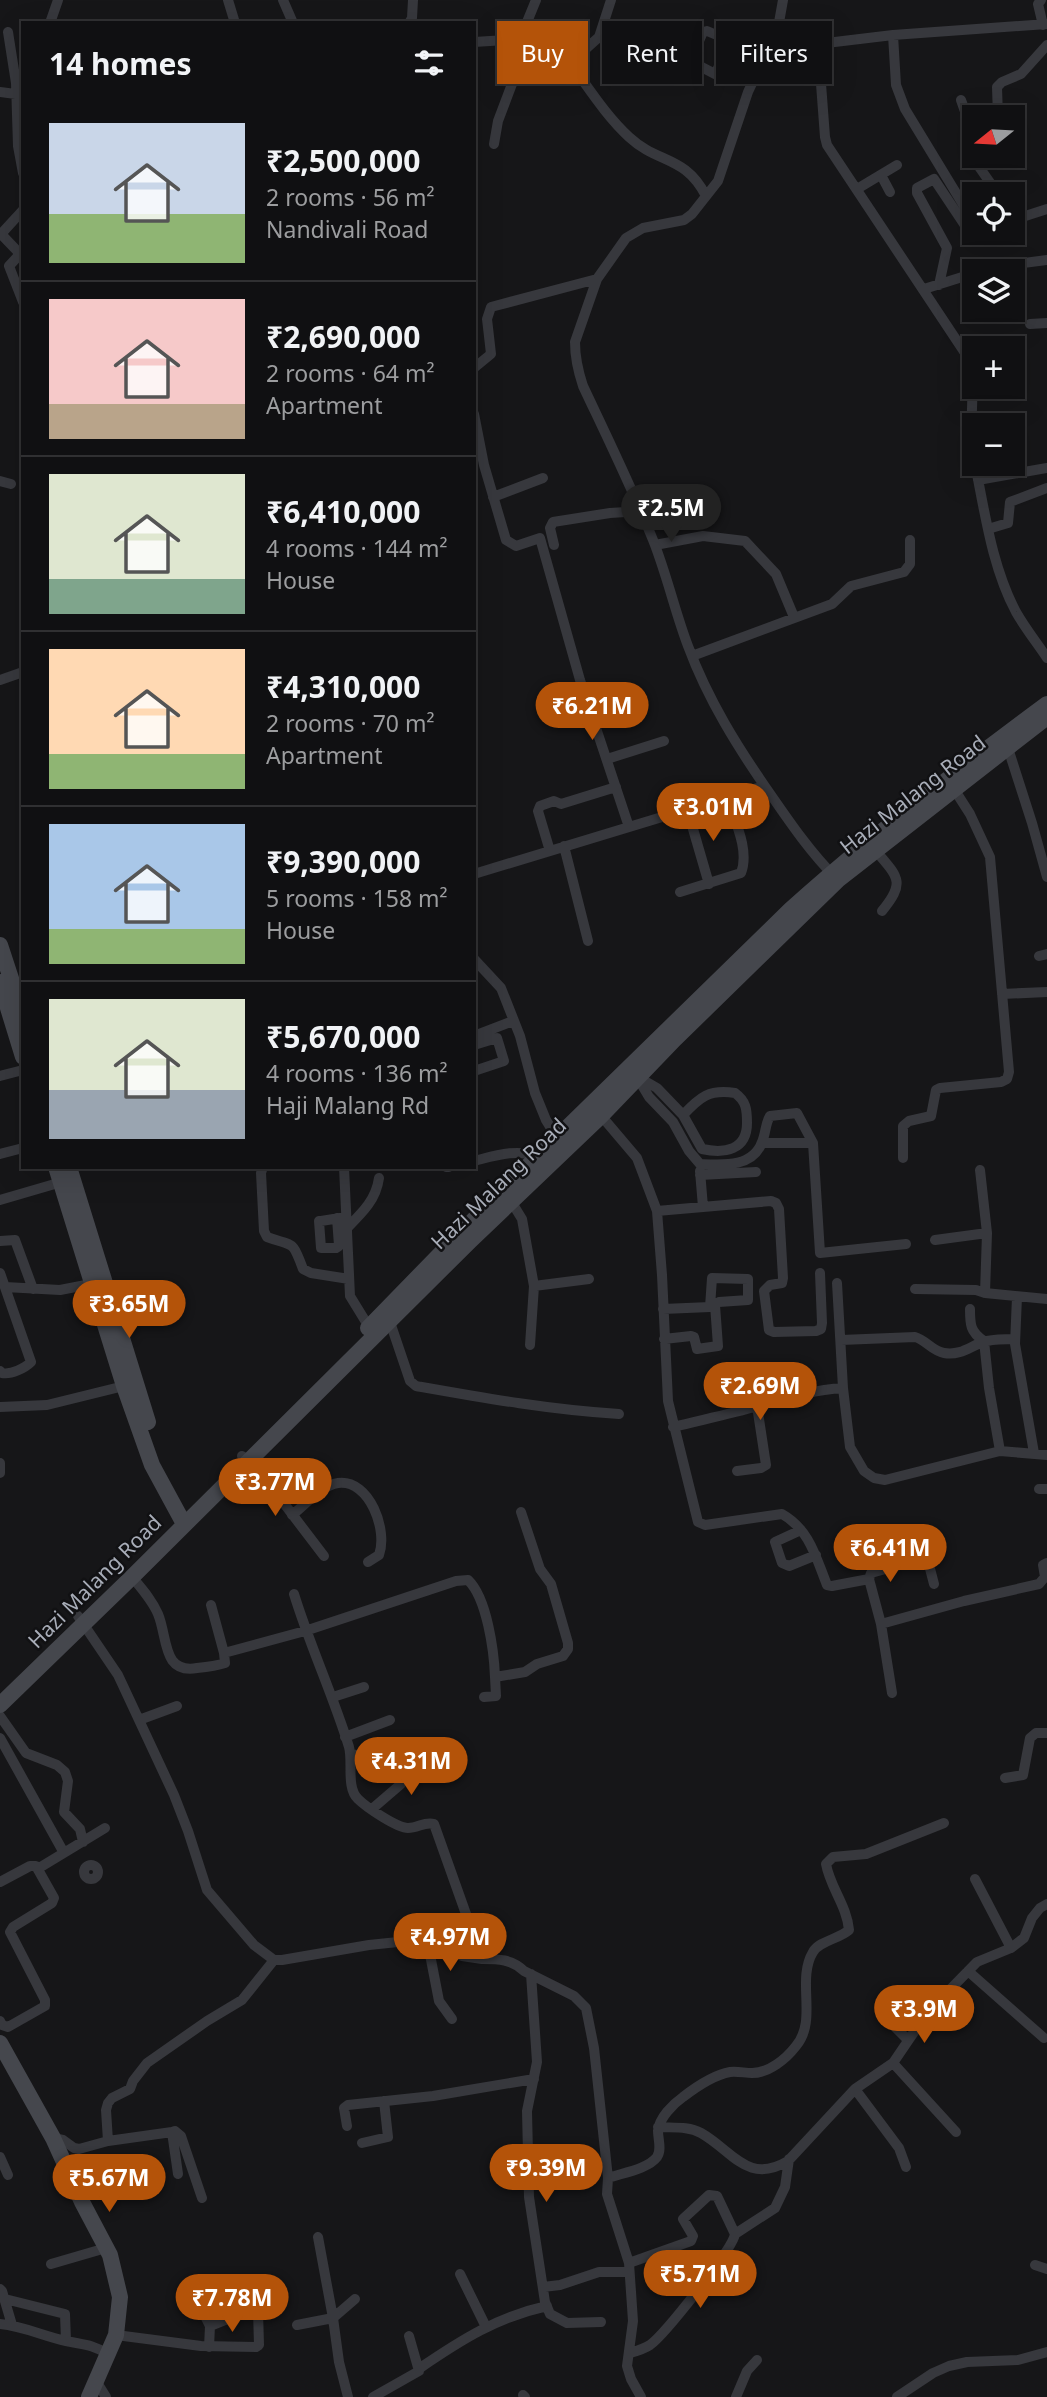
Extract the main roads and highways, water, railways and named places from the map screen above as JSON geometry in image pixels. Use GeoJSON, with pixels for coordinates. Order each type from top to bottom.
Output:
{"type":"FeatureCollection","features":[{"type":"Feature","properties":{"kind":"main road","name":"Hazi Malang Road"},"geometry":{"type":"LineString","coordinates":[[834,877],[876,851],[954,789],[1047,704]]}},
{"type":"Feature","properties":{"kind":"main road","name":"Hazi Malang Road"},"geometry":{"type":"LineString","coordinates":[[0,1704],[81,1620],[386,1318],[512,1201],[561,1144],[834,877],[1005,742],[1047,717]]}},
{"type":"Feature","properties":{"kind":"main road"},"geometry":{"type":"LineString","coordinates":[[0,944],[21,1010]]}},
{"type":"Feature","properties":{"kind":"main road"},"geometry":{"type":"LineString","coordinates":[[0,982],[21,1050]]}},
{"type":"Feature","properties":{"kind":"main road","name":"Hazi Malang Road"},"geometry":{"type":"LineString","coordinates":[[245,1459],[369,1327],[386,1318],[486,1206],[537,1157],[561,1144]]}},
{"type":"Feature","properties":{"kind":"main road"},"geometry":{"type":"LineString","coordinates":[[64,1174],[91,1284],[124,1386],[152,1465],[184,1518]]}},
{"type":"Feature","properties":{"kind":"main road"},"geometry":{"type":"LineString","coordinates":[[64,1174],[160,1462],[184,1518]]}},
{"type":"Feature","properties":{"kind":"main road","name":"Hazi Malang Road"},"geometry":{"type":"LineString","coordinates":[[0,1691],[132,1577],[184,1518]]}},
{"type":"Feature","properties":{"kind":"main road"},"geometry":{"type":"LineString","coordinates":[[0,2043],[53,2138],[110,2255],[120,2297],[116,2335],[92,2392]]}}]}
